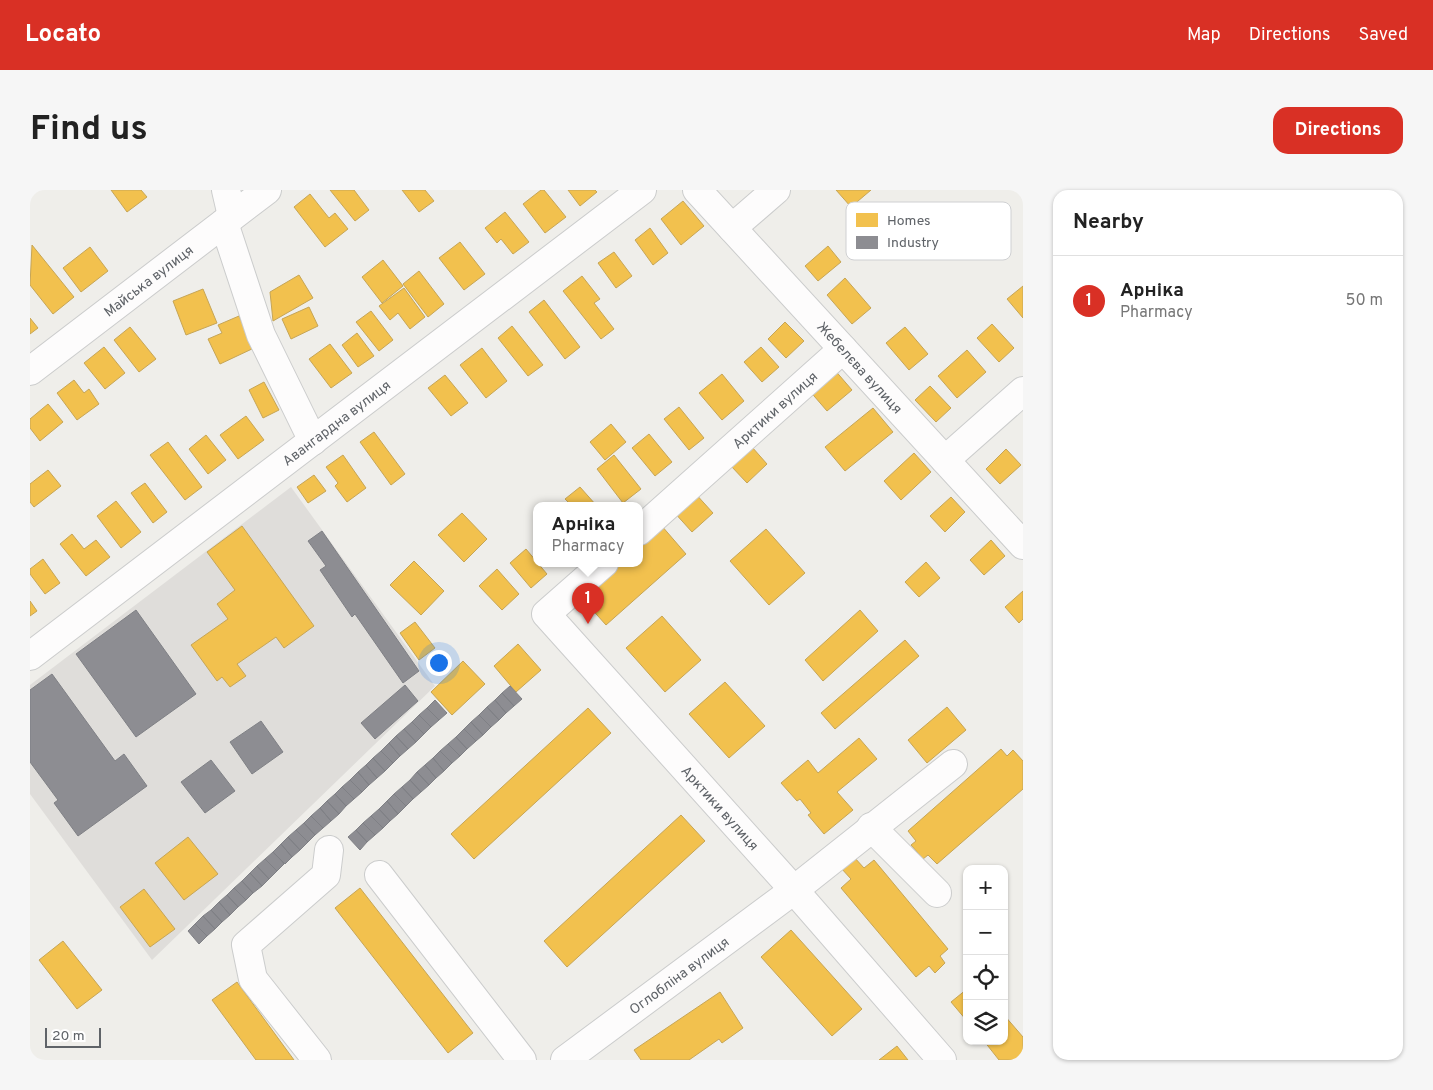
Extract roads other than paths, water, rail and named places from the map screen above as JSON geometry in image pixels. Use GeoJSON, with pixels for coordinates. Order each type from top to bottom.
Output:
{"type":"FeatureCollection","features":[{"type":"Feature","properties":{"kind":"street"},"geometry":{"type":"LineString","coordinates":[[226,190],[228,220],[261,335],[313,441]]}},
{"type":"Feature","properties":{"kind":"street","name":"Майська вулиця"},"geometry":{"type":"LineString","coordinates":[[30,371],[267,190]]}},
{"type":"Feature","properties":{"kind":"street","name":"Авангардна вулиця"},"geometry":{"type":"LineString","coordinates":[[30,656],[642,190]]}},
{"type":"Feature","properties":{"kind":"street","name":"Жебелєва вулиця"},"geometry":{"type":"LineString","coordinates":[[697,190],[1023,546]]}},
{"type":"Feature","properties":{"kind":"street"},"geometry":{"type":"LineString","coordinates":[[732,228],[776,190]]}},
{"type":"Feature","properties":{"kind":"street","name":"Арктики вулиця"},"geometry":{"type":"LineString","coordinates":[[643,527],[843,349]]}},
{"type":"Feature","properties":{"kind":"street"},"geometry":{"type":"LineString","coordinates":[[945,460],[1023,391]]}},
{"type":"Feature","properties":{"kind":"street","name":"Арктики вулиця"},"geometry":{"type":"LineString","coordinates":[[599,567],[546,614],[794,890],[942,1060]]}},
{"type":"Feature","properties":{"kind":"street","name":"Оглобліна вулиця"},"geometry":{"type":"LineString","coordinates":[[565,1060],[794,890],[871,827],[953,764]]}},
{"type":"Feature","properties":{"kind":"street"},"geometry":{"type":"LineString","coordinates":[[871,827],[937,893]]}},
{"type":"Feature","properties":{"kind":"street"},"geometry":{"type":"LineString","coordinates":[[317,1060],[253,979],[246,945],[326,875],[329,850]]}},
{"type":"Feature","properties":{"kind":"street"},"geometry":{"type":"LineString","coordinates":[[379,875],[522,1060]]}},
{"type":"Feature","properties":{"kind":"place","name":"Арніка"},"geometry":{"type":"Point","coordinates":[588,624]}}]}
